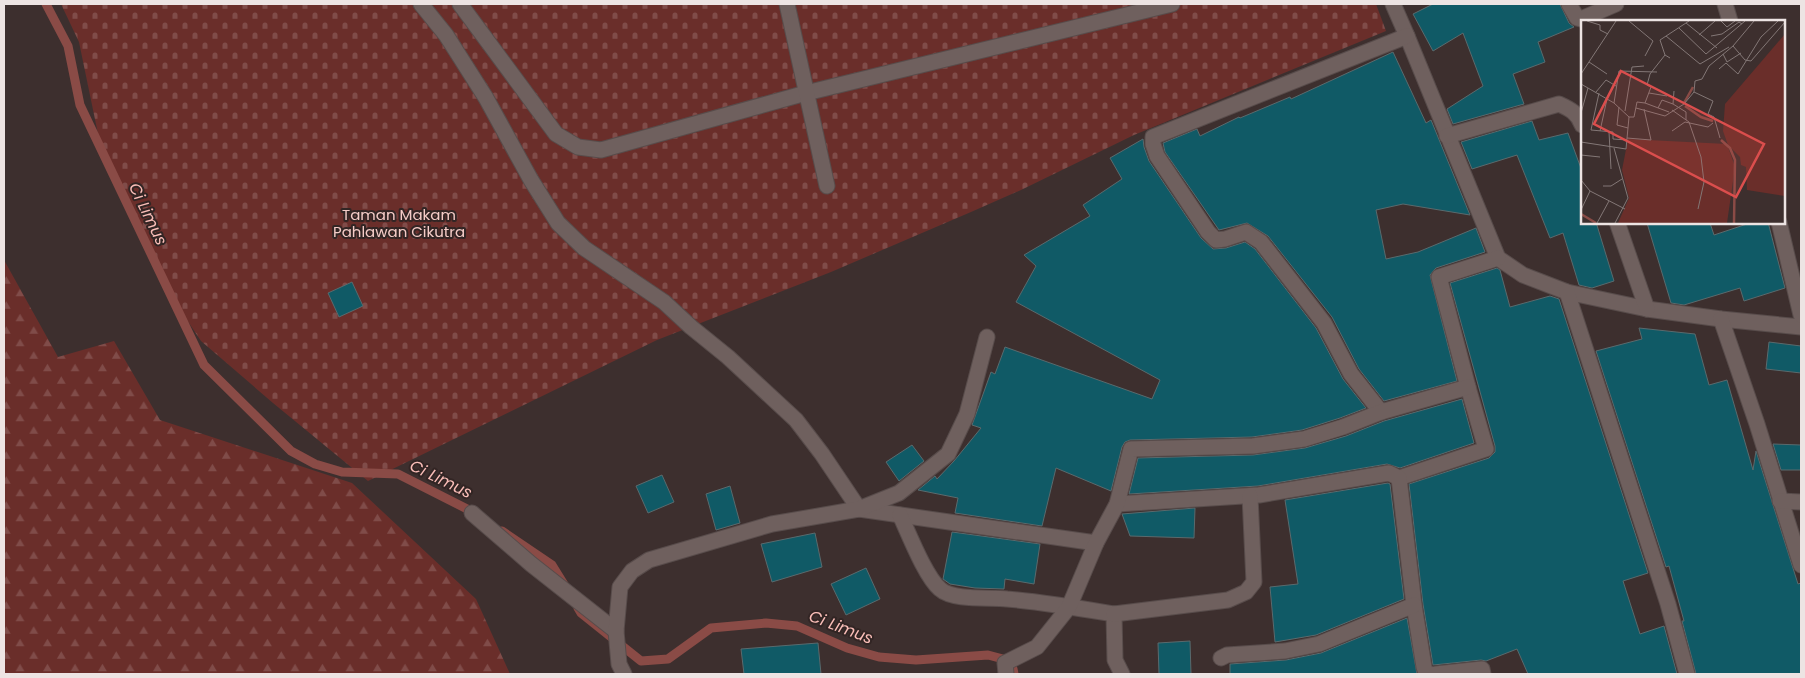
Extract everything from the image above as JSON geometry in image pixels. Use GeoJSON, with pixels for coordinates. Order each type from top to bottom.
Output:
{"type":"FeatureCollection","features":[{"type":"Feature","properties":{"kind":"street"},"geometry":{"type":"LineString","coordinates":[[421,4],[446,35],[486,98],[531,180],[558,224],[584,248],[664,302],[728,357],[796,420],[822,454],[859,509],[1096,543]]}},
{"type":"Feature","properties":{"kind":"street"},"geometry":{"type":"LineString","coordinates":[[460,4],[556,134],[578,147],[601,150],[806,92],[1172,4]]}},
{"type":"Feature","properties":{"kind":"street"},"geometry":{"type":"LineString","coordinates":[[787,4],[827,186]]}},
{"type":"Feature","properties":{"kind":"street"},"geometry":{"type":"LineString","coordinates":[[1569,4],[1577,18],[1582,19],[1616,4]]}},
{"type":"Feature","properties":{"kind":"street"},"geometry":{"type":"LineString","coordinates":[[1725,4],[1730,20]]}},
{"type":"Feature","properties":{"kind":"street"},"geometry":{"type":"LineString","coordinates":[[1395,5],[1498,258],[1524,275],[1567,292],[1647,309],[1801,327]]}},
{"type":"Feature","properties":{"kind":"street"},"geometry":{"type":"LineString","coordinates":[[1381,412],[1351,374],[1324,323],[1261,242],[1246,232],[1216,240],[1208,232],[1156,156],[1153,137],[1407,36]]}},
{"type":"Feature","properties":{"kind":"street"},"geometry":{"type":"LineString","coordinates":[[1447,136],[1559,104],[1572,110],[1581,122]]}},
{"type":"Feature","properties":{"kind":"street"},"geometry":{"type":"LineString","coordinates":[[1618,224],[1647,309]]}},
{"type":"Feature","properties":{"kind":"street"},"geometry":{"type":"LineString","coordinates":[[1779,224],[1801,315]]}},
{"type":"Feature","properties":{"kind":"street"},"geometry":{"type":"LineString","coordinates":[[1117,504],[1250,496],[1389,473],[1399,478],[1486,449],[1439,277],[1498,258]]}},
{"type":"Feature","properties":{"kind":"street"},"geometry":{"type":"LineString","coordinates":[[1567,292],[1668,604],[1687,674]]}},
{"type":"Feature","properties":{"kind":"street"},"geometry":{"type":"LineString","coordinates":[[1721,319],[1757,424],[1801,565]]}},
{"type":"Feature","properties":{"kind":"street"},"geometry":{"type":"LineString","coordinates":[[624,674],[619,664],[616,630],[620,587],[632,571],[649,560],[772,524],[859,509],[899,493],[948,454],[966,414],[987,337]]}},
{"type":"Feature","properties":{"kind":"street"},"geometry":{"type":"LineString","coordinates":[[1006,674],[1005,663],[1038,648],[1069,607],[1096,543],[1117,504],[1131,449],[1252,446],[1304,439],[1343,427],[1381,412],[1468,388]]}},
{"type":"Feature","properties":{"kind":"street"},"geometry":{"type":"LineString","coordinates":[[1399,478],[1414,605],[1424,666],[1426,673],[1431,674]]}},
{"type":"Feature","properties":{"kind":"street"},"geometry":{"type":"LineString","coordinates":[[900,515],[923,564],[936,584],[945,592],[963,596],[1007,598],[1114,614],[1228,600],[1246,592],[1254,582],[1250,496]]}},
{"type":"Feature","properties":{"kind":"street"},"geometry":{"type":"LineString","coordinates":[[1780,501],[1801,502]]}},
{"type":"Feature","properties":{"kind":"street"},"geometry":{"type":"LineString","coordinates":[[472,513],[531,564],[616,630]]}},
{"type":"Feature","properties":{"kind":"street"},"geometry":{"type":"LineString","coordinates":[[1221,658],[1227,655],[1285,651],[1319,644],[1414,605]]}},
{"type":"Feature","properties":{"kind":"street"},"geometry":{"type":"LineString","coordinates":[[1114,614],[1115,660],[1122,674]]}},
{"type":"Feature","properties":{"kind":"street"},"geometry":{"type":"LineString","coordinates":[[1436,674],[1482,669],[1483,674]]}},
{"type":"Feature","properties":{"kind":"green space","name":"Taman Makam Pahlawan Cikutra"},"geometry":{"type":"Polygon","coordinates":[[[61,4],[1376,4],[1386,31],[1134,135],[1021,190],[831,272],[657,340],[368,481],[201,341],[171,296],[103,158],[79,42],[61,4]]]}},
{"type":"Feature","properties":{"kind":"green space"},"geometry":{"type":"Polygon","coordinates":[[[4,260],[58,357],[114,341],[160,420],[352,483],[476,599],[510,674],[4,674],[4,260]]]}},
{"type":"Feature","properties":{"kind":"building"},"geometry":{"type":"Polygon","coordinates":[[[1433,4],[1560,4],[1569,23],[1574,27],[1538,42],[1545,62],[1513,74],[1524,104],[1453,124],[1447,109],[1483,86],[1463,33],[1433,51],[1413,14],[1433,4]]]}},
{"type":"Feature","properties":{"kind":"building"},"geometry":{"type":"Polygon","coordinates":[[[1393,52],[1426,123],[1431,120],[1470,215],[1403,204],[1376,210],[1386,259],[1418,252],[1476,228],[1485,252],[1436,268],[1430,275],[1457,381],[1384,401],[1359,369],[1332,317],[1268,236],[1247,223],[1219,230],[1165,152],[1163,143],[1197,129],[1200,136],[1239,117],[1290,97],[1291,99],[1393,52]]]}},
{"type":"Feature","properties":{"kind":"building"},"geometry":{"type":"Polygon","coordinates":[[[1532,121],[1539,140],[1568,133],[1581,168],[1581,224],[1597,224],[1614,281],[1592,288],[1579,285],[1563,233],[1550,238],[1517,155],[1472,169],[1461,142],[1532,121]]]}},
{"type":"Feature","properties":{"kind":"building"},"geometry":{"type":"Polygon","coordinates":[[[1143,139],[1149,161],[1201,238],[1213,249],[1226,248],[1245,242],[1255,249],[1316,328],[1343,379],[1366,408],[1302,430],[1252,437],[1130,440],[1125,442],[1122,447],[1111,491],[1056,468],[1042,526],[955,513],[958,498],[918,490],[935,476],[937,479],[981,428],[972,425],[991,372],[995,374],[1005,347],[1152,399],[1160,380],[1016,302],[1036,266],[1024,255],[1090,216],[1083,205],[1122,179],[1110,158],[1143,139]]]}},
{"type":"Feature","properties":{"kind":"building"},"geometry":{"type":"Polygon","coordinates":[[[1647,224],[1710,224],[1714,235],[1747,224],[1769,224],[1785,288],[1744,301],[1740,288],[1684,305],[1671,303],[1647,224]]]}},
{"type":"Feature","properties":{"kind":"building"},"geometry":{"type":"Polygon","coordinates":[[[1497,268],[1500,270],[1510,307],[1550,296],[1559,299],[1648,573],[1623,581],[1640,634],[1664,626],[1677,674],[1528,674],[1517,649],[1486,661],[1433,665],[1423,604],[1409,484],[1489,458],[1495,452],[1495,446],[1450,283],[1497,268]]]}},
{"type":"Feature","properties":{"kind":"building"},"geometry":{"type":"Polygon","coordinates":[[[352,282],[363,306],[339,317],[328,293],[352,282]]]}},
{"type":"Feature","properties":{"kind":"building"},"geometry":{"type":"Polygon","coordinates":[[[1639,328],[1695,334],[1709,385],[1727,380],[1753,470],[1756,451],[1798,584],[1801,583],[1801,674],[1696,674],[1669,566],[1666,567],[1596,351],[1642,339],[1639,328]]]}},
{"type":"Feature","properties":{"kind":"building"},"geometry":{"type":"Polygon","coordinates":[[[1769,342],[1801,346],[1801,373],[1766,369],[1769,342]]]}},
{"type":"Feature","properties":{"kind":"building"},"geometry":{"type":"Polygon","coordinates":[[[1462,399],[1474,443],[1400,468],[1387,464],[1258,486],[1129,494],[1138,458],[1253,455],[1305,448],[1346,436],[1384,421],[1462,399]]]}},
{"type":"Feature","properties":{"kind":"building"},"geometry":{"type":"Polygon","coordinates":[[[1773,444],[1801,445],[1801,470],[1781,470],[1773,444]]]}},
{"type":"Feature","properties":{"kind":"building"},"geometry":{"type":"Polygon","coordinates":[[[912,445],[924,461],[899,481],[886,462],[912,445]]]}},
{"type":"Feature","properties":{"kind":"building"},"geometry":{"type":"Polygon","coordinates":[[[662,475],[674,502],[648,513],[636,486],[662,475]]]}},
{"type":"Feature","properties":{"kind":"building"},"geometry":{"type":"Polygon","coordinates":[[[1390,484],[1404,599],[1316,635],[1275,642],[1270,587],[1298,584],[1285,500],[1390,484]]]}},
{"type":"Feature","properties":{"kind":"building"},"geometry":{"type":"Polygon","coordinates":[[[730,486],[740,523],[716,530],[706,494],[730,486]]]}},
{"type":"Feature","properties":{"kind":"building"},"geometry":{"type":"Polygon","coordinates":[[[1195,508],[1194,538],[1130,536],[1122,514],[1195,508]]]}},
{"type":"Feature","properties":{"kind":"building"},"geometry":{"type":"Polygon","coordinates":[[[952,532],[1040,544],[1034,584],[1005,579],[1004,589],[975,588],[950,584],[943,579],[952,532]]]}},
{"type":"Feature","properties":{"kind":"building"},"geometry":{"type":"Polygon","coordinates":[[[815,533],[822,567],[772,582],[761,544],[815,533]]]}},
{"type":"Feature","properties":{"kind":"building"},"geometry":{"type":"Polygon","coordinates":[[[866,568],[880,599],[846,615],[831,584],[866,568]]]}},
{"type":"Feature","properties":{"kind":"building"},"geometry":{"type":"Polygon","coordinates":[[[1407,618],[1417,674],[1230,674],[1230,664],[1286,660],[1321,653],[1407,618]]]}},
{"type":"Feature","properties":{"kind":"building"},"geometry":{"type":"Polygon","coordinates":[[[1190,641],[1191,674],[1159,674],[1158,643],[1190,641]]]}},
{"type":"Feature","properties":{"kind":"building"},"geometry":{"type":"Polygon","coordinates":[[[818,643],[821,674],[744,674],[741,649],[818,643]]]}},
{"type":"Feature","properties":{"kind":"waterway","name":"Ci Limus"},"geometry":{"type":"LineString","coordinates":[[46,4],[68,46],[80,105],[204,365],[291,451],[315,464],[342,472],[398,474],[477,514]]}},
{"type":"Feature","properties":{"kind":"waterway","name":"Ci Limus"},"geometry":{"type":"LineString","coordinates":[[502,531],[552,565],[565,586]]}},
{"type":"Feature","properties":{"kind":"waterway","name":"Ci Limus"},"geometry":{"type":"LineString","coordinates":[[578,608],[581,613],[641,661],[668,659],[711,628],[766,623],[797,626],[847,648],[879,657],[916,660],[988,655],[1003,659],[1013,669],[1014,674]]}}]}
